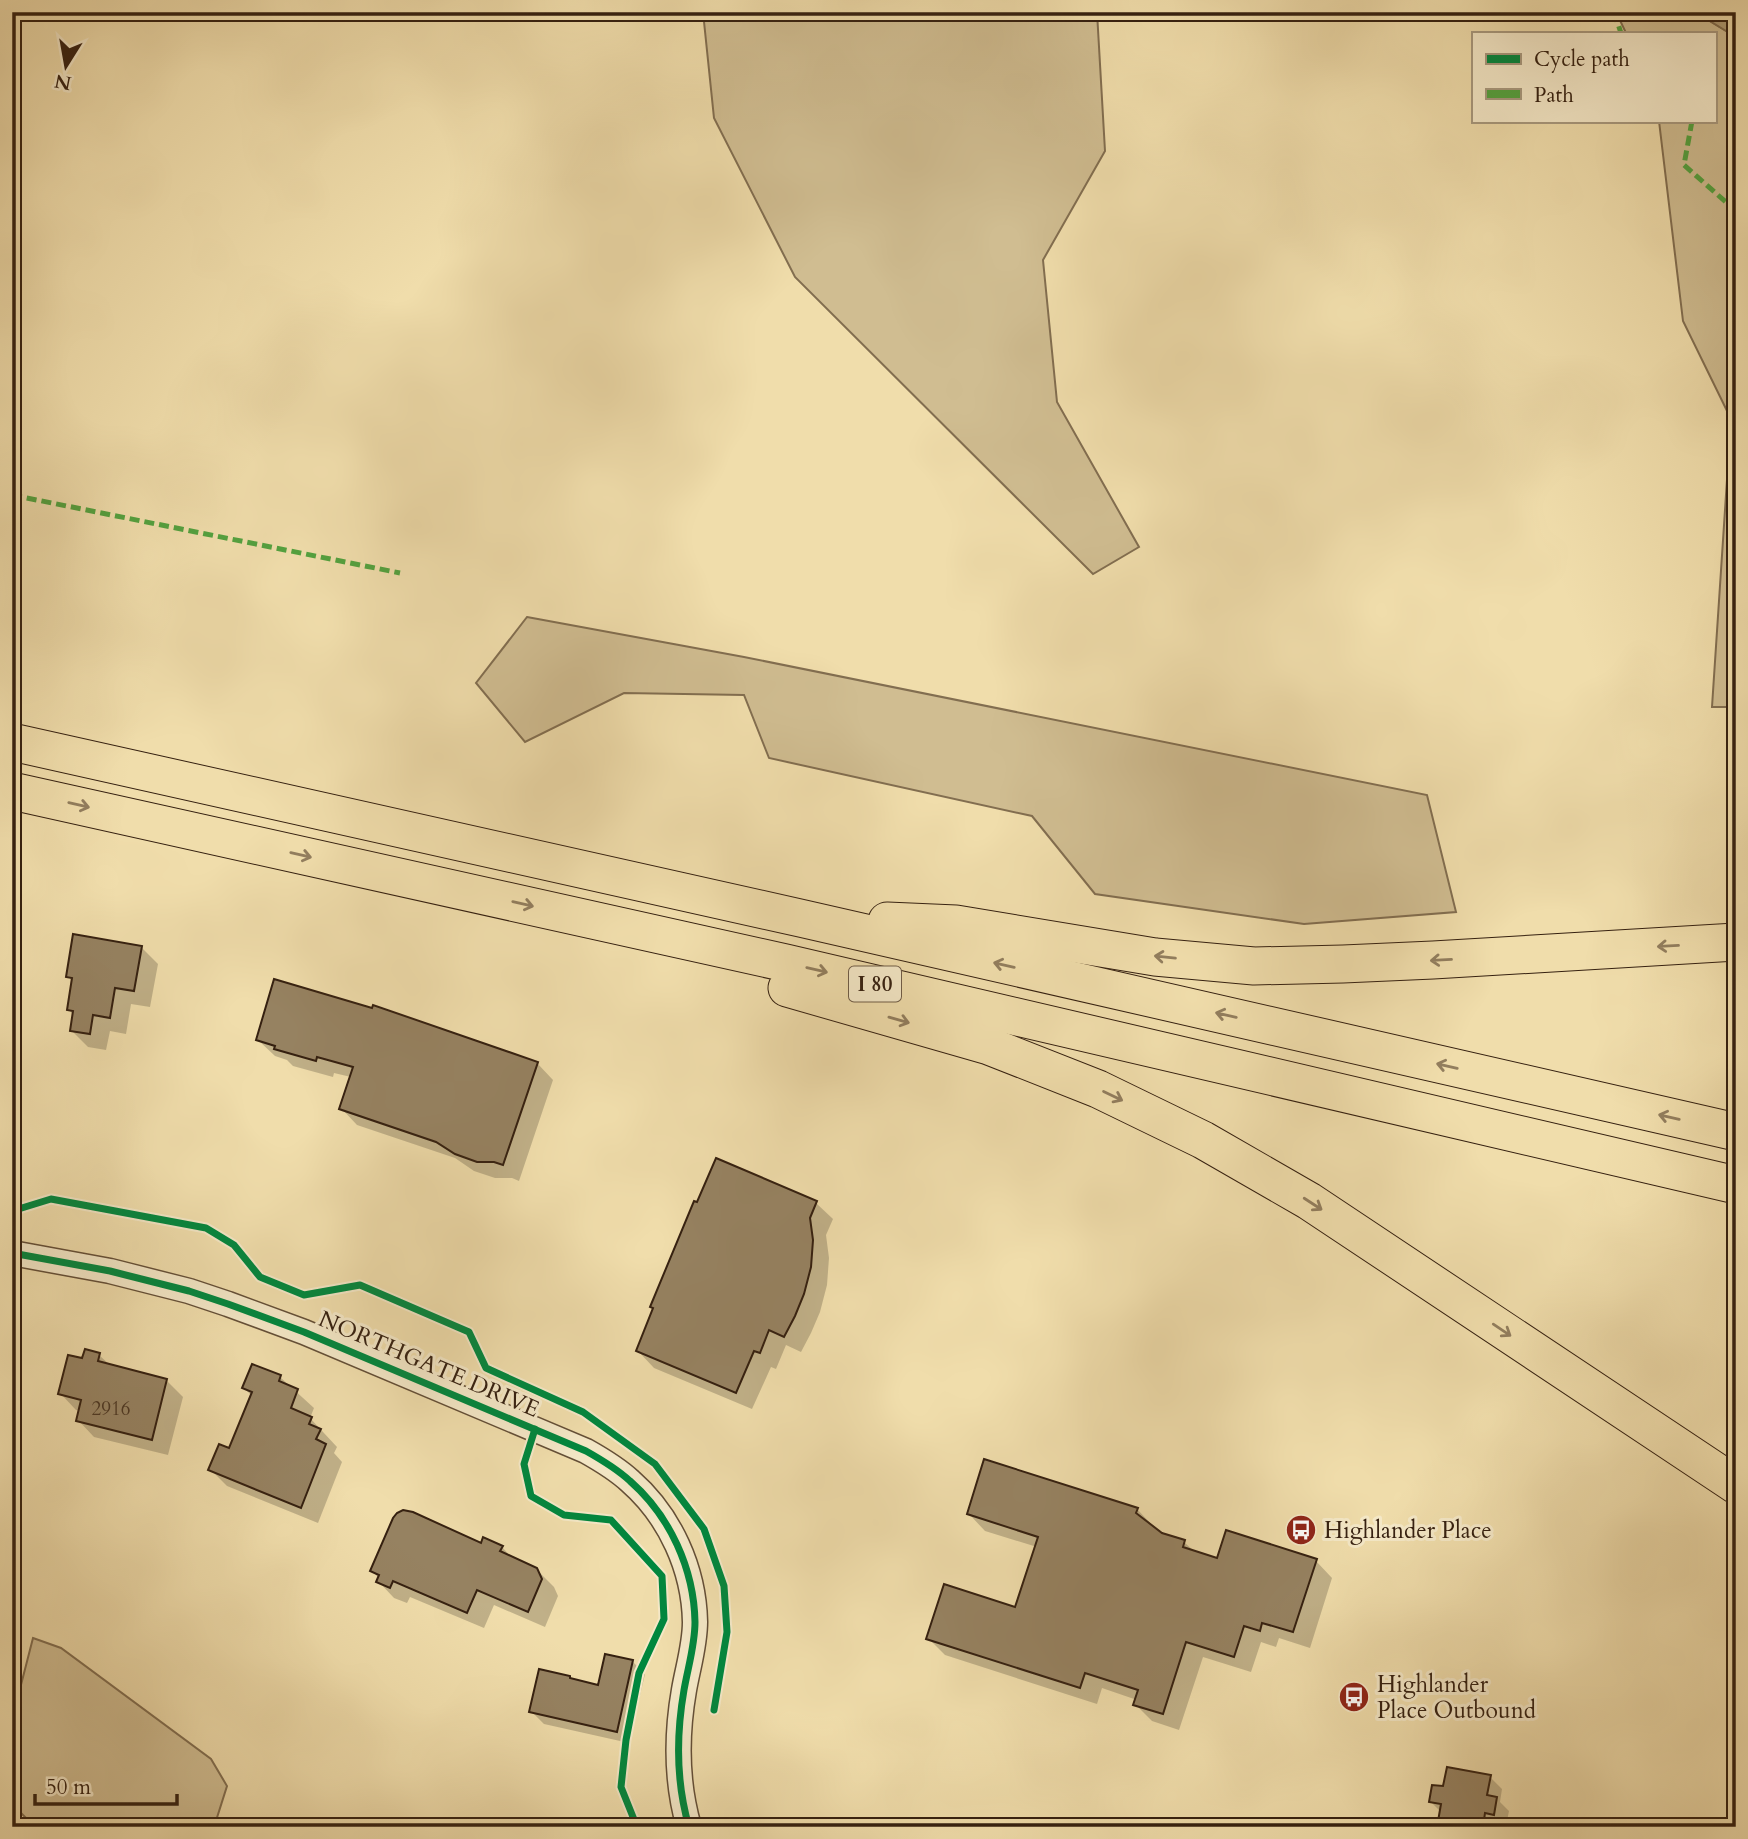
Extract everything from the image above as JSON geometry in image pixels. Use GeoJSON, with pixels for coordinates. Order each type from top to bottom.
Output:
{"type":"FeatureCollection","features":[{"type":"Feature","properties":{"kind":"highway","name":"I 80"},"geometry":{"type":"LineString","coordinates":[[12,742],[800,918],[1736,1132]]}},
{"type":"Feature","properties":{"kind":"highway","name":"I 80"},"geometry":{"type":"LineString","coordinates":[[12,791],[699,943],[1736,1185]]}},
{"type":"Feature","properties":{"kind":"highway"},"geometry":{"type":"LineString","coordinates":[[800,918],[956,924],[1155,957],[1254,965],[1420,961],[1736,942]]}},
{"type":"Feature","properties":{"kind":"highway"},"geometry":{"type":"LineString","coordinates":[[699,943],[760,980],[989,1046],[1098,1089],[1203,1140],[1309,1201],[1736,1485]]}},
{"type":"Feature","properties":{"kind":"street","name":"NORTHGATE DRIVE"},"geometry":{"type":"LineString","coordinates":[[12,1253],[110,1271],[189,1291],[291,1327],[586,1451],[610,1464],[630,1480],[653,1505],[668,1527],[683,1557],[692,1596],[695,1622],[692,1655],[678,1723],[677,1751],[680,1788],[689,1827]]}},
{"type":"Feature","properties":{"kind":"shaded area"},"geometry":{"type":"Polygon","coordinates":[[[703,12],[1097,12],[1105,151],[1043,260],[1057,402],[1139,547],[1093,574],[795,277],[714,118],[703,12]]]}},
{"type":"Feature","properties":{"kind":"shaded area"},"geometry":{"type":"Polygon","coordinates":[[[1616,12],[1695,12],[1736,37],[1736,707],[1712,707],[1731,419],[1683,321],[1659,122],[1716,122],[1716,32],[1626,32],[1616,12]]]}},
{"type":"Feature","properties":{"kind":"shaded area"},"geometry":{"type":"Polygon","coordinates":[[[1695,12],[1736,12],[1736,37],[1695,12]]]}},
{"type":"Feature","properties":{"kind":"shaded area"},"geometry":{"type":"Polygon","coordinates":[[[527,617],[744,657],[1427,795],[1456,912],[1304,924],[1095,894],[1032,816],[769,758],[744,695],[624,693],[525,742],[476,683],[527,617]]]}},
{"type":"Feature","properties":{"kind":"shaded area"},"geometry":{"type":"Polygon","coordinates":[[[33,1638],[61,1648],[211,1759],[227,1786],[214,1827],[35,1827],[12,1804],[12,1720],[33,1638]]]}},
{"type":"Feature","properties":{"kind":"building"},"geometry":{"type":"Polygon","coordinates":[[[73,934],[142,946],[134,991],[115,988],[110,1018],[93,1015],[90,1034],[70,1031],[73,1011],[67,1010],[72,978],[66,977],[73,934]]]}},
{"type":"Feature","properties":{"kind":"building"},"geometry":{"type":"Polygon","coordinates":[[[274,979],[372,1008],[373,1005],[538,1062],[503,1165],[477,1162],[455,1154],[436,1142],[339,1109],[353,1067],[317,1057],[316,1061],[274,1049],[275,1046],[256,1040],[274,979]]]}},
{"type":"Feature","properties":{"kind":"building"},"geometry":{"type":"Polygon","coordinates":[[[716,1158],[817,1201],[810,1218],[813,1240],[811,1267],[795,1316],[784,1337],[769,1330],[760,1353],[754,1351],[736,1393],[636,1351],[653,1308],[650,1307],[694,1201],[697,1202],[716,1158]]]}},
{"type":"Feature","properties":{"kind":"building"},"geometry":{"type":"Polygon","coordinates":[[[85,1349],[100,1353],[98,1361],[167,1379],[152,1440],[76,1421],[81,1400],[58,1394],[68,1355],[82,1358],[85,1349]]]}},
{"type":"Feature","properties":{"kind":"building"},"geometry":{"type":"Polygon","coordinates":[[[252,1364],[281,1375],[279,1381],[298,1389],[291,1408],[312,1417],[309,1424],[321,1429],[316,1439],[326,1444],[301,1508],[208,1470],[219,1444],[229,1448],[252,1392],[242,1388],[252,1364]]]}},
{"type":"Feature","properties":{"kind":"building"},"geometry":{"type":"Polygon","coordinates":[[[984,1459],[1138,1508],[1136,1513],[1162,1533],[1185,1540],[1183,1547],[1217,1558],[1226,1530],[1317,1559],[1293,1632],[1262,1623],[1260,1631],[1244,1626],[1234,1657],[1186,1642],[1163,1714],[1133,1705],[1138,1690],[1085,1673],[1080,1688],[926,1639],[944,1584],[1015,1607],[1038,1537],[967,1514],[984,1459]]]}},
{"type":"Feature","properties":{"kind":"building"},"geometry":{"type":"Polygon","coordinates":[[[403,1510],[481,1543],[483,1537],[503,1546],[500,1551],[537,1568],[542,1579],[528,1612],[477,1590],[467,1613],[393,1581],[390,1588],[376,1582],[379,1575],[370,1571],[393,1518],[403,1510]]]}},
{"type":"Feature","properties":{"kind":"building"},"geometry":{"type":"Polygon","coordinates":[[[605,1654],[633,1660],[617,1732],[529,1712],[539,1669],[598,1685],[605,1654]]]}},
{"type":"Feature","properties":{"kind":"building"},"geometry":{"type":"Polygon","coordinates":[[[1447,1767],[1491,1775],[1487,1795],[1497,1797],[1494,1815],[1485,1813],[1483,1827],[1437,1827],[1441,1804],[1429,1802],[1432,1785],[1443,1786],[1447,1767]]]}},
{"type":"Feature","properties":{"kind":"marked path"},"geometry":{"type":"LineString","coordinates":[[1614,12],[1621,32]]}},
{"type":"Feature","properties":{"kind":"marked path"},"geometry":{"type":"LineString","coordinates":[[1692,122],[1684,165],[1736,211]]}},
{"type":"Feature","properties":{"kind":"marked path"},"geometry":{"type":"LineString","coordinates":[[12,495],[400,573]]}},
{"type":"Feature","properties":{"kind":"cycle path"},"geometry":{"type":"LineString","coordinates":[[12,1211],[51,1199],[206,1228],[234,1245],[260,1277],[304,1295],[360,1285],[469,1332],[486,1368],[583,1412],[655,1464],[704,1529],[724,1586],[727,1632],[714,1710]]}},
{"type":"Feature","properties":{"kind":"cycle path"},"geometry":{"type":"LineString","coordinates":[[12,1253],[110,1271],[228,1304],[304,1332],[586,1451],[625,1477],[657,1510],[668,1527],[685,1563],[694,1602],[695,1631],[681,1707],[679,1742],[680,1776],[689,1827]]}},
{"type":"Feature","properties":{"kind":"cycle path"},"geometry":{"type":"LineString","coordinates":[[535,1429],[524,1464],[531,1496],[564,1515],[611,1520],[662,1576],[664,1619],[639,1673],[626,1740],[621,1787],[637,1827]]}},
{"type":"Feature","properties":{"kind":"place","name":"Highlander Place"},"geometry":{"type":"Point","coordinates":[1301,1530]}},
{"type":"Feature","properties":{"kind":"place","name":"Highlander Place Outbound"},"geometry":{"type":"Point","coordinates":[1354,1697]}}]}
